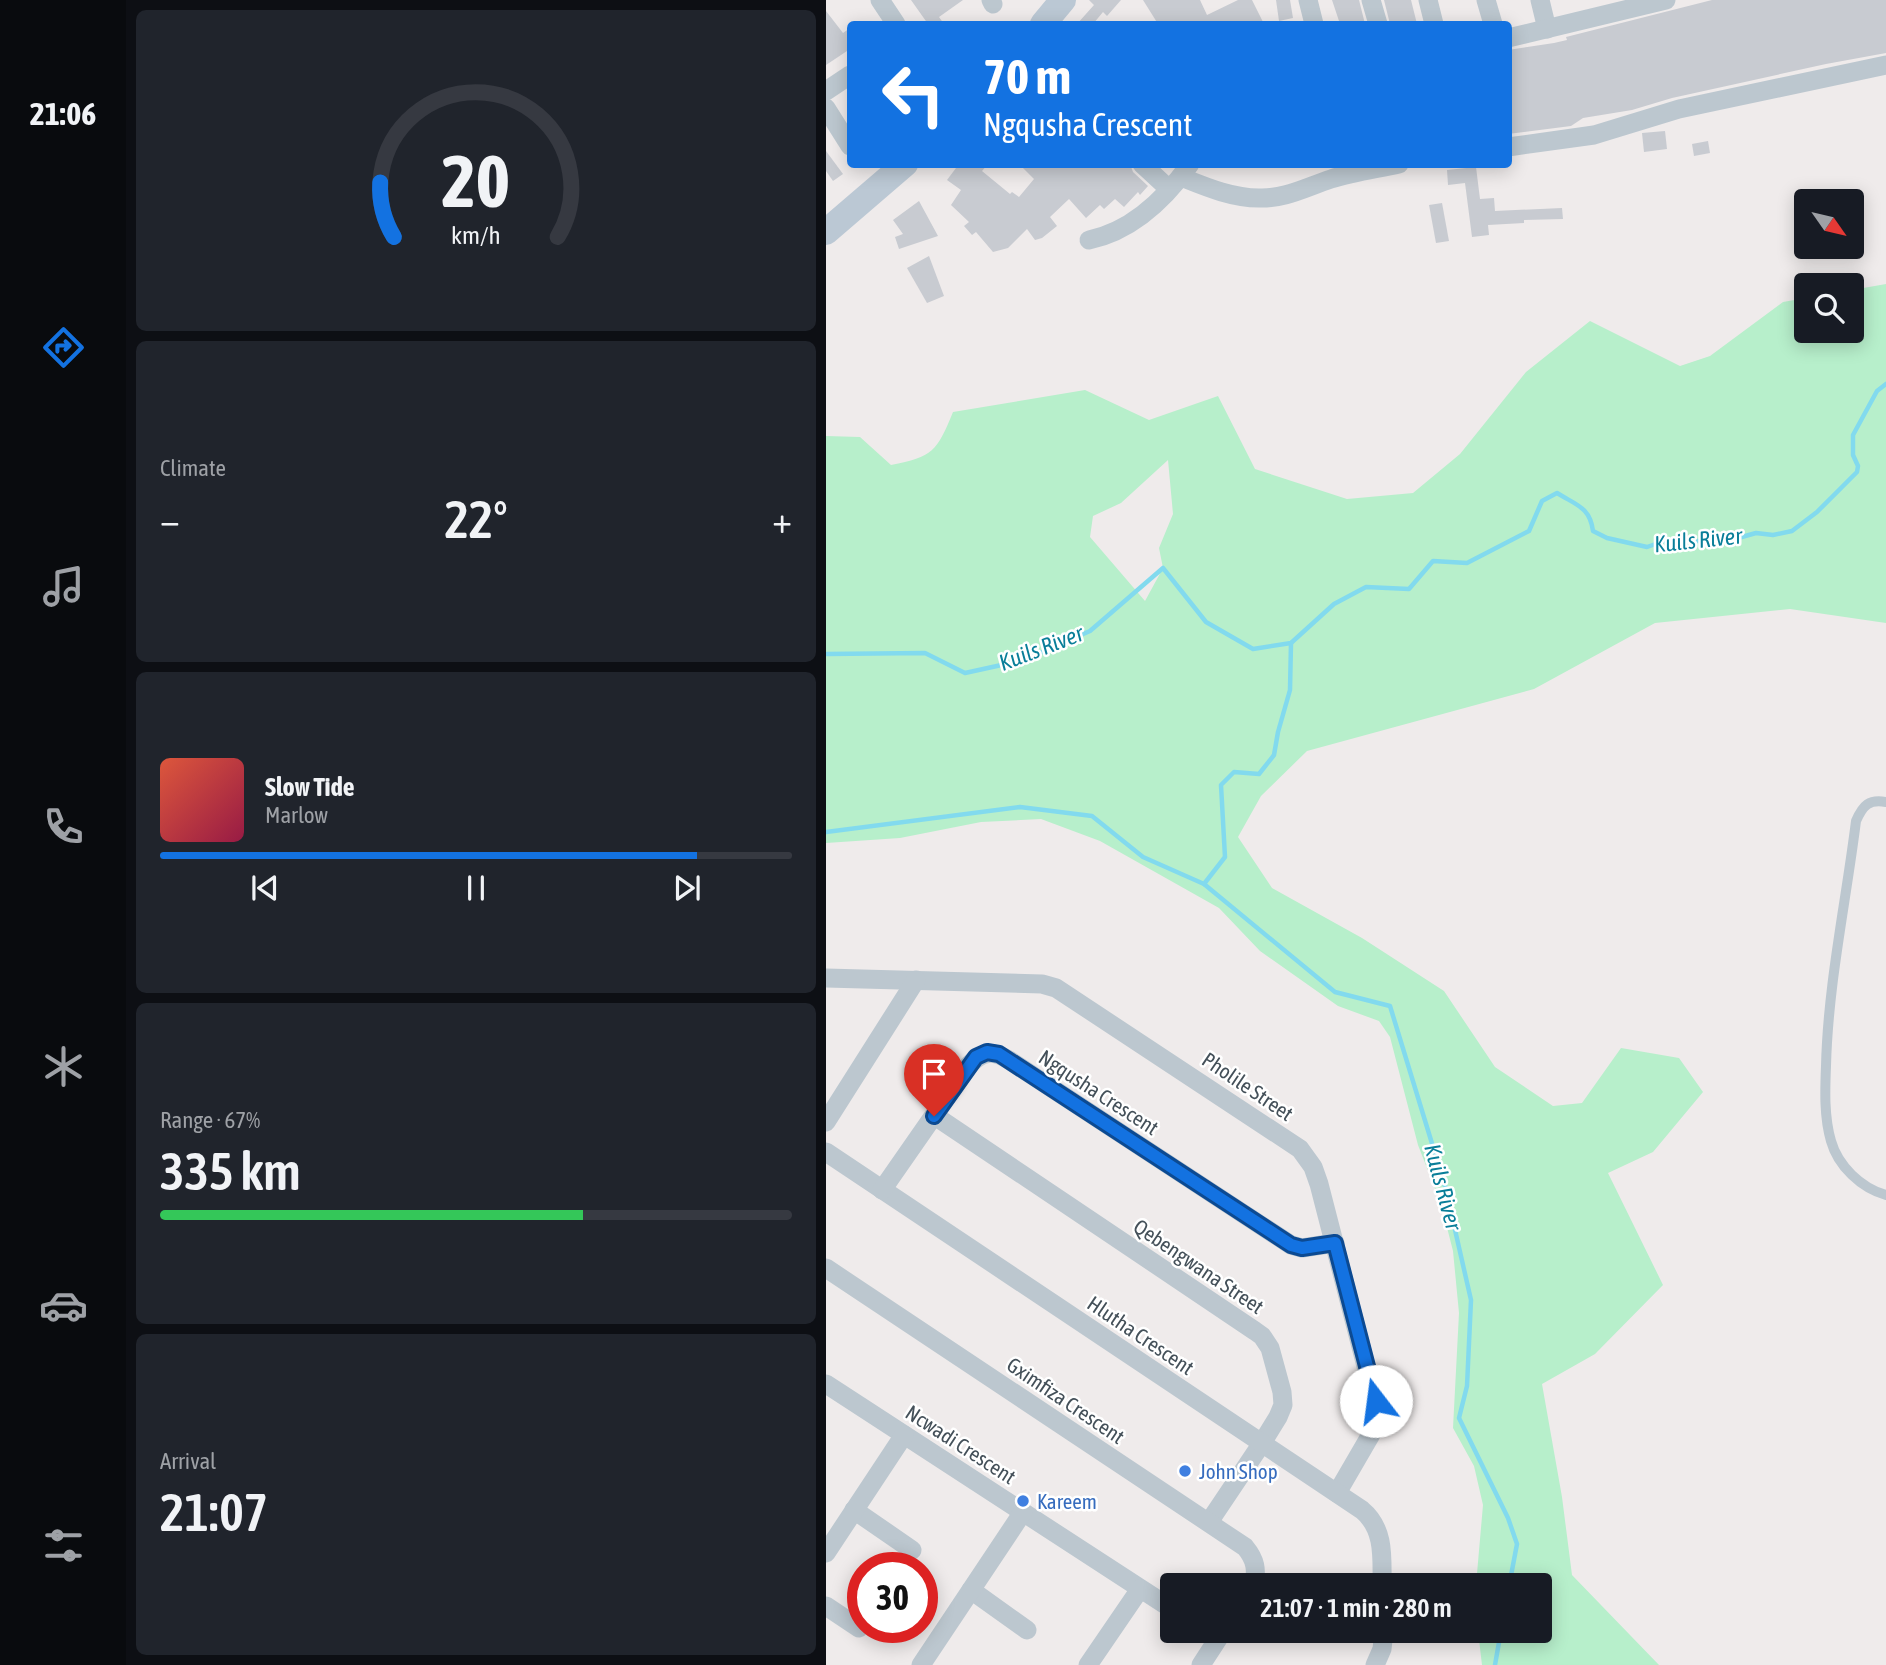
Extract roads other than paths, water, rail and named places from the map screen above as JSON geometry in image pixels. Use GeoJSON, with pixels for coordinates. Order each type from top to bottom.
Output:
{"type":"FeatureCollection","features":[{"type":"Feature","properties":{"kind":"main road"},"geometry":{"type":"LineString","coordinates":[[1046,21],[1063,0]]}},
{"type":"Feature","properties":{"kind":"main road"},"geometry":{"type":"LineString","coordinates":[[826,232],[900,168]]}},
{"type":"Feature","properties":{"kind":"street"},"geometry":{"type":"LineString","coordinates":[[880,0],[894,21]]}},
{"type":"Feature","properties":{"kind":"street"},"geometry":{"type":"LineString","coordinates":[[1308,0],[1313,21]]}},
{"type":"Feature","properties":{"kind":"street"},"geometry":{"type":"LineString","coordinates":[[1371,0],[1377,21]]}},
{"type":"Feature","properties":{"kind":"street"},"geometry":{"type":"LineString","coordinates":[[1428,0],[1433,21]]}},
{"type":"Feature","properties":{"kind":"street"},"geometry":{"type":"LineString","coordinates":[[1486,0],[1492,21]]}},
{"type":"Feature","properties":{"kind":"street"},"geometry":{"type":"LineString","coordinates":[[1540,0],[1547,29]]}},
{"type":"Feature","properties":{"kind":"street"},"geometry":{"type":"LineString","coordinates":[[1512,37],[1547,29],[1599,8],[1658,1]]}},
{"type":"Feature","properties":{"kind":"street"},"geometry":{"type":"LineString","coordinates":[[1512,146],[1594,135],[1679,109],[1886,65]]}},
{"type":"Feature","properties":{"kind":"street"},"geometry":{"type":"LineString","coordinates":[[826,92],[847,77]]}},
{"type":"Feature","properties":{"kind":"street"},"geometry":{"type":"LineString","coordinates":[[826,108],[847,141]]}},
{"type":"Feature","properties":{"kind":"street"},"geometry":{"type":"LineString","coordinates":[[1154,168],[1221,192],[1256,198],[1295,193],[1332,179],[1381,168]]}},
{"type":"Feature","properties":{"kind":"street"},"geometry":{"type":"LineString","coordinates":[[1089,240],[1122,230],[1180,177]]}},
{"type":"Feature","properties":{"kind":"street","name":"Pholile Street"},"geometry":{"type":"LineString","coordinates":[[826,978],[1042,984],[1062,990],[1300,1149],[1313,1167],[1376,1401],[1377,1417],[1373,1431],[1337,1493]]}},
{"type":"Feature","properties":{"kind":"street"},"geometry":{"type":"LineString","coordinates":[[826,1122],[916,980]]}},
{"type":"Feature","properties":{"kind":"street","name":"Ngqusha Crescent"},"geometry":{"type":"LineString","coordinates":[[882,1190],[976,1057],[987,1052],[999,1054],[1291,1245],[1302,1248],[1335,1243]]}},
{"type":"Feature","properties":{"kind":"street","name":"Qebengwana Street"},"geometry":{"type":"LineString","coordinates":[[934,1116],[1262,1336],[1270,1348],[1284,1398],[1278,1417],[1209,1522]]}},
{"type":"Feature","properties":{"kind":"street","name":"Hlutha Crescent"},"geometry":{"type":"LineString","coordinates":[[826,1152],[1368,1515],[1376,1525],[1381,1548],[1382,1573]]}},
{"type":"Feature","properties":{"kind":"street","name":"Gximfiza Crescent"},"geometry":{"type":"LineString","coordinates":[[826,1268],[1245,1547],[1252,1556],[1255,1573]]}},
{"type":"Feature","properties":{"kind":"street","name":"Ncwadi Crescent"},"geometry":{"type":"LineString","coordinates":[[827,1388],[904,1434],[1160,1601]]}},
{"type":"Feature","properties":{"kind":"street"},"geometry":{"type":"LineString","coordinates":[[826,1553],[904,1434]]}},
{"type":"Feature","properties":{"kind":"street"},"geometry":{"type":"LineString","coordinates":[[854,1510],[912,1550]]}},
{"type":"Feature","properties":{"kind":"street"},"geometry":{"type":"LineString","coordinates":[[921,1665],[1023,1512]]}},
{"type":"Feature","properties":{"kind":"street"},"geometry":{"type":"LineString","coordinates":[[1088,1665],[1140,1588]]}},
{"type":"Feature","properties":{"kind":"street"},"geometry":{"type":"LineString","coordinates":[[971,1590],[1027,1630]]}},
{"type":"Feature","properties":{"kind":"street"},"geometry":{"type":"LineString","coordinates":[[826,1606],[847,1620]]}},
{"type":"Feature","properties":{"kind":"street"},"geometry":{"type":"LineString","coordinates":[[1200,1665],[1211,1643]]}},
{"type":"Feature","properties":{"kind":"street"},"geometry":{"type":"LineString","coordinates":[[1375,1665],[1383,1643]]}},
{"type":"Feature","properties":{"kind":"lane"},"geometry":{"type":"LineString","coordinates":[[1886,802],[1873,800],[1866,803],[1856,821],[1828,1026],[1825,1091],[1831,1143],[1849,1173],[1867,1187],[1886,1195]]}},
{"type":"Feature","properties":{"kind":"waterway","name":"Kuils River"},"geometry":{"type":"LineString","coordinates":[[826,654],[925,653],[965,673],[1024,660],[1090,631],[1163,568],[1206,622],[1253,649],[1291,643],[1334,604],[1366,587],[1409,589],[1433,561],[1467,563],[1529,531],[1542,501],[1557,493],[1585,512],[1593,531],[1607,538],[1647,547],[1667,540],[1724,542],[1756,533],[1773,535],[1792,531],[1817,512],[1857,472],[1858,466],[1853,455],[1853,435],[1877,391],[1886,384]]}},
{"type":"Feature","properties":{"kind":"waterway","name":"Kuils River"},"geometry":{"type":"LineString","coordinates":[[1204,884],[1225,857],[1221,785],[1234,772],[1259,774],[1274,755],[1290,690],[1291,643]]}},
{"type":"Feature","properties":{"kind":"waterway","name":"Kuils River"},"geometry":{"type":"LineString","coordinates":[[826,832],[1020,807],[1092,816],[1143,857],[1204,884],[1335,992],[1390,1006],[1445,1186],[1471,1300],[1467,1386],[1459,1418],[1508,1518],[1517,1544],[1511,1573]]}},
{"type":"Feature","properties":{"kind":"waterway","name":"Kuils River"},"geometry":{"type":"LineString","coordinates":[[1495,1665],[1499,1643]]}},
{"type":"Feature","properties":{"kind":"place","name":"John Shop"},"geometry":{"type":"Point","coordinates":[1185,1471]}},
{"type":"Feature","properties":{"kind":"place","name":"Kareem"},"geometry":{"type":"Point","coordinates":[1023,1501]}}]}
